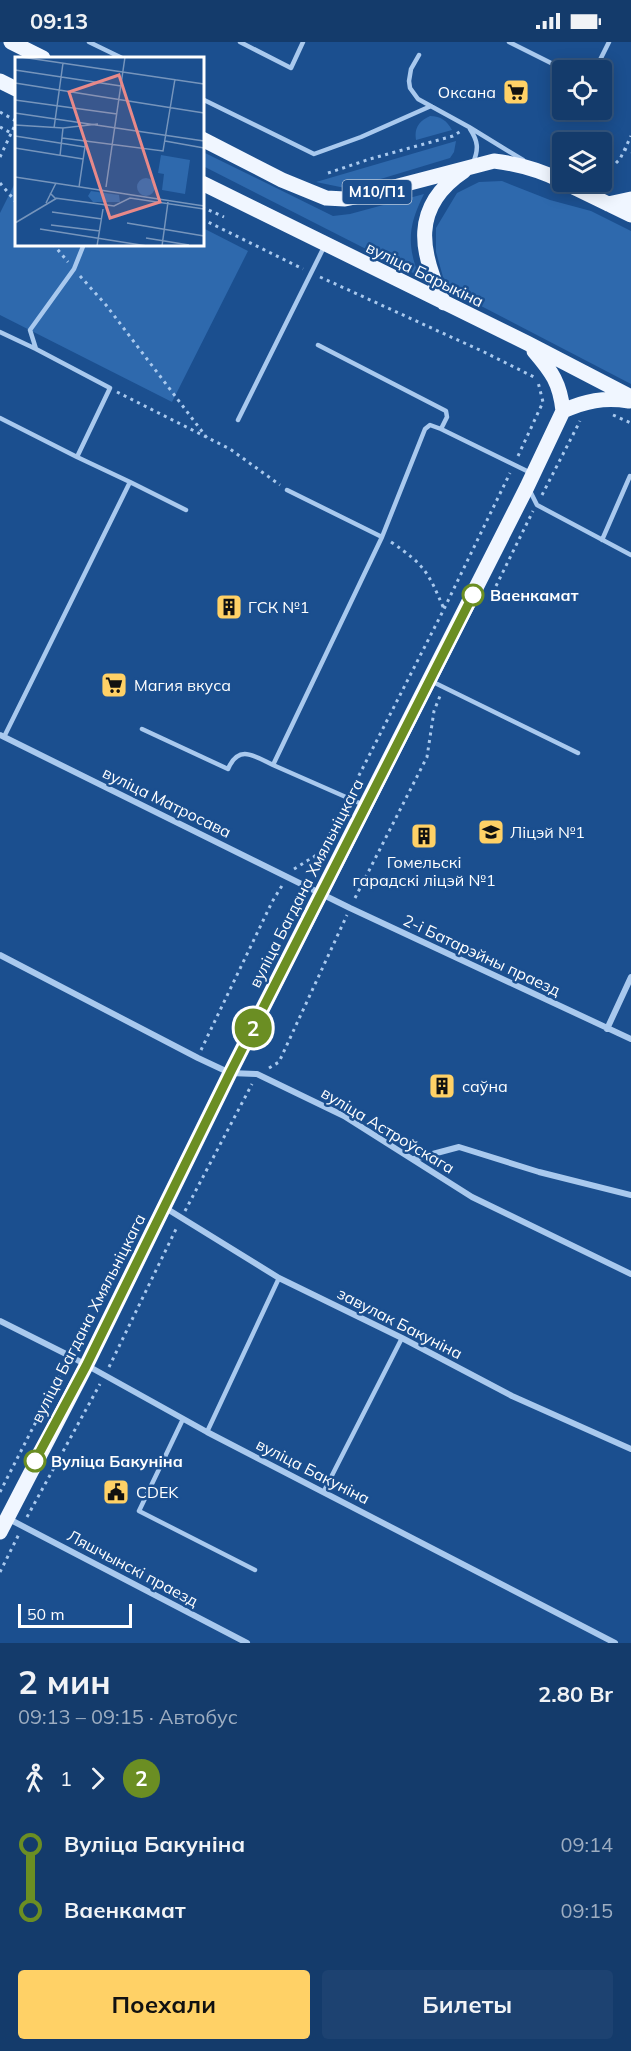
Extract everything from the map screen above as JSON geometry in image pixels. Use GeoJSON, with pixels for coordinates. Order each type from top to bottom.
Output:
{"type":"FeatureCollection","features":[{"type":"Feature","properties":{"kind":"main road"},"geometry":{"type":"LineString","coordinates":[[11,42],[41,57]]}},
{"type":"Feature","properties":{"kind":"main road"},"geometry":{"type":"LineString","coordinates":[[0,81],[15,88]]}},
{"type":"Feature","properties":{"kind":"main road","name":"М10/П1"},"geometry":{"type":"LineString","coordinates":[[204,140],[282,180],[326,198],[345,199],[360,196],[494,161],[516,164],[552,176]]}},
{"type":"Feature","properties":{"kind":"main road","name":"М10/П1"},"geometry":{"type":"LineString","coordinates":[[444,303],[425,254],[423,234],[429,212],[439,195],[453,178],[472,166]]}},
{"type":"Feature","properties":{"kind":"main road","name":"вуліца Барыкіна"},"geometry":{"type":"LineString","coordinates":[[204,184],[527,344],[631,399]]}},
{"type":"Feature","properties":{"kind":"main road","name":"М10/П1"},"geometry":{"type":"LineString","coordinates":[[585,192],[631,215]]}},
{"type":"Feature","properties":{"kind":"main road"},"geometry":{"type":"LineString","coordinates":[[608,204],[631,199]]}},
{"type":"Feature","properties":{"kind":"main road"},"geometry":{"type":"LineString","coordinates":[[527,344],[555,378],[561,392],[562,411],[595,400],[631,399]]}},
{"type":"Feature","properties":{"kind":"main road","name":"вуліца Багдана Хмяльніцкага"},"geometry":{"type":"LineString","coordinates":[[3,1525],[86,1366],[230,1073],[530,481],[562,411]]}},
{"type":"Feature","properties":{"kind":"street","name":"вуліца Матросава"},"geometry":{"type":"LineString","coordinates":[[2,736],[322,894]]}},
{"type":"Feature","properties":{"kind":"street","name":"2-і Батарэйны праезд"},"geometry":{"type":"LineString","coordinates":[[322,894],[631,1039]]}},
{"type":"Feature","properties":{"kind":"street","name":"вуліца Астроўскага"},"geometry":{"type":"LineString","coordinates":[[0,955],[230,1073],[257,1074],[344,1116],[472,1197],[631,1274]]}},
{"type":"Feature","properties":{"kind":"street"},"geometry":{"type":"LineString","coordinates":[[607,1029],[631,977]]}},
{"type":"Feature","properties":{"kind":"street"},"geometry":{"type":"LineString","coordinates":[[414,1159],[459,1147],[539,1172],[631,1195]]}},
{"type":"Feature","properties":{"kind":"street","name":"завулак Бакуніна"},"geometry":{"type":"LineString","coordinates":[[164,1207],[279,1278],[402,1338],[512,1396],[631,1449]]}},
{"type":"Feature","properties":{"kind":"street","name":"вуліца Бакуніна"},"geometry":{"type":"LineString","coordinates":[[0,1321],[70,1356],[207,1432],[615,1643]]}},
{"type":"Feature","properties":{"kind":"street","name":"Ляшчынскі праезд"},"geometry":{"type":"LineString","coordinates":[[3,1525],[247,1643]]}},
{"type":"Feature","properties":{"kind":"lane"},"geometry":{"type":"LineString","coordinates":[[89,42],[120,57]]}},
{"type":"Feature","properties":{"kind":"lane"},"geometry":{"type":"LineString","coordinates":[[240,42],[291,68],[303,42]]}},
{"type":"Feature","properties":{"kind":"lane"},"geometry":{"type":"LineString","coordinates":[[509,42],[552,64]]}},
{"type":"Feature","properties":{"kind":"lane"},"geometry":{"type":"LineString","coordinates":[[600,60],[609,42]]}},
{"type":"Feature","properties":{"kind":"lane"},"geometry":{"type":"LineString","coordinates":[[418,55],[410,72],[410,88],[418,99],[469,127],[538,170]]}},
{"type":"Feature","properties":{"kind":"lane"},"geometry":{"type":"LineString","coordinates":[[204,100],[310,154],[320,153],[361,138],[431,106]]}},
{"type":"Feature","properties":{"kind":"lane"},"geometry":{"type":"LineString","coordinates":[[469,127],[477,142],[478,152],[472,166]]}},
{"type":"Feature","properties":{"kind":"lane"},"geometry":{"type":"LineString","coordinates":[[238,420],[325,245]]}},
{"type":"Feature","properties":{"kind":"lane"},"geometry":{"type":"LineString","coordinates":[[36,349],[30,330],[74,269],[83,246]]}},
{"type":"Feature","properties":{"kind":"lane"},"geometry":{"type":"LineString","coordinates":[[0,332],[110,388],[77,457]]}},
{"type":"Feature","properties":{"kind":"lane"},"geometry":{"type":"LineString","coordinates":[[318,345],[446,411],[447,417],[441,429]]}},
{"type":"Feature","properties":{"kind":"lane"},"geometry":{"type":"LineString","coordinates":[[0,418],[186,510]]}},
{"type":"Feature","properties":{"kind":"lane"},"geometry":{"type":"LineString","coordinates":[[273,765],[382,537],[425,429],[430,425],[513,465],[530,481],[537,505],[631,555]]}},
{"type":"Feature","properties":{"kind":"lane"},"geometry":{"type":"LineString","coordinates":[[602,540],[630,476]]}},
{"type":"Feature","properties":{"kind":"lane"},"geometry":{"type":"LineString","coordinates":[[2,736],[130,482]]}},
{"type":"Feature","properties":{"kind":"lane"},"geometry":{"type":"LineString","coordinates":[[287,490],[382,537]]}},
{"type":"Feature","properties":{"kind":"lane"},"geometry":{"type":"LineString","coordinates":[[429,680],[578,753]]}},
{"type":"Feature","properties":{"kind":"lane"},"geometry":{"type":"LineString","coordinates":[[142,729],[228,769],[238,755],[246,753],[366,806]]}},
{"type":"Feature","properties":{"kind":"lane"},"geometry":{"type":"LineString","coordinates":[[207,1432],[279,1278]]}},
{"type":"Feature","properties":{"kind":"lane"},"geometry":{"type":"LineString","coordinates":[[324,1491],[402,1338]]}},
{"type":"Feature","properties":{"kind":"lane"},"geometry":{"type":"LineString","coordinates":[[183,1419],[139,1511],[255,1570]]}},
{"type":"Feature","properties":{"kind":"path"},"geometry":{"type":"LineString","coordinates":[[0,112],[15,121]]}},
{"type":"Feature","properties":{"kind":"path"},"geometry":{"type":"LineString","coordinates":[[0,157],[15,125]]}},
{"type":"Feature","properties":{"kind":"path"},"geometry":{"type":"LineString","coordinates":[[0,127],[12,133]]}},
{"type":"Feature","properties":{"kind":"path"},"geometry":{"type":"LineString","coordinates":[[328,173],[453,136],[469,127]]}},
{"type":"Feature","properties":{"kind":"path"},"geometry":{"type":"LineString","coordinates":[[616,163],[631,136]]}},
{"type":"Feature","properties":{"kind":"path"},"geometry":{"type":"LineString","coordinates":[[624,149],[631,152]]}},
{"type":"Feature","properties":{"kind":"path"},"geometry":{"type":"LineString","coordinates":[[0,183],[15,201]]}},
{"type":"Feature","properties":{"kind":"path"},"geometry":{"type":"LineString","coordinates":[[204,208],[224,217]]}},
{"type":"Feature","properties":{"kind":"path"},"geometry":{"type":"LineString","coordinates":[[198,1058],[272,902],[295,868],[320,854],[444,609],[543,402],[537,378],[204,220]]}},
{"type":"Feature","properties":{"kind":"path"},"geometry":{"type":"LineString","coordinates":[[55,246],[106,305],[207,438]]}},
{"type":"Feature","properties":{"kind":"path"},"geometry":{"type":"LineString","coordinates":[[110,388],[230,449],[287,490]]}},
{"type":"Feature","properties":{"kind":"path"},"geometry":{"type":"LineString","coordinates":[[382,537],[413,558],[427,572],[444,609]]}},
{"type":"Feature","properties":{"kind":"path"},"geometry":{"type":"LineString","coordinates":[[40,1492],[104,1376],[182,1216],[257,1074],[279,1062],[350,908],[427,757],[434,711],[444,687]]}},
{"type":"Feature","properties":{"kind":"path"},"geometry":{"type":"LineString","coordinates":[[0,1492],[70,1356]]}},
{"type":"Feature","properties":{"kind":"shaded area"},"geometry":{"type":"Polygon","coordinates":[[[430,116],[443,120],[452,130],[416,140],[418,125],[430,116]]]}},
{"type":"Feature","properties":{"kind":"shaded area"},"geometry":{"type":"Polygon","coordinates":[[[456,141],[450,158],[364,184],[345,188],[316,182],[456,141]]]}},
{"type":"Feature","properties":{"kind":"shaded area"},"geometry":{"type":"Polygon","coordinates":[[[204,152],[333,216],[350,214],[424,194],[412,224],[411,234],[412,253],[419,276],[204,167],[204,152]]]}},
{"type":"Feature","properties":{"kind":"shaded area"},"geometry":{"type":"Polygon","coordinates":[[[502,181],[550,200],[591,211],[631,231],[631,384],[458,294],[443,277],[436,252],[436,228],[457,193],[479,182],[502,181]]]}},
{"type":"Feature","properties":{"kind":"shaded area"},"geometry":{"type":"Polygon","coordinates":[[[15,183],[15,246],[204,246],[204,229],[248,251],[172,402],[0,315],[0,213],[15,183]]]}},
{"type":"Feature","properties":{"kind":"bus line","name":"2"},"geometry":{"type":"LineString","coordinates":[[35,1461],[86,1366],[230,1073],[473,595]]}},
{"type":"Feature","properties":{"kind":"place","name":"Оксана"},"geometry":{"type":"Point","coordinates":[516,92]}},
{"type":"Feature","properties":{"kind":"place","name":"Ваенкамат"},"geometry":{"type":"Point","coordinates":[473,595]}},
{"type":"Feature","properties":{"kind":"place","name":"ГСК №1"},"geometry":{"type":"Point","coordinates":[229,607]}},
{"type":"Feature","properties":{"kind":"place","name":"Магия вкуса"},"geometry":{"type":"Point","coordinates":[114,685]}},
{"type":"Feature","properties":{"kind":"place","name":"Ліцэй №1"},"geometry":{"type":"Point","coordinates":[491,832]}},
{"type":"Feature","properties":{"kind":"place","name":"Гомельскі гарадскі ліцэй №1"},"geometry":{"type":"Point","coordinates":[424,836]}},
{"type":"Feature","properties":{"kind":"place","name":"саўна"},"geometry":{"type":"Point","coordinates":[442,1086]}},
{"type":"Feature","properties":{"kind":"place","name":"Вуліца Бакуніна"},"geometry":{"type":"Point","coordinates":[35,1461]}},
{"type":"Feature","properties":{"kind":"place","name":"CDEK"},"geometry":{"type":"Point","coordinates":[116,1492]}}]}
